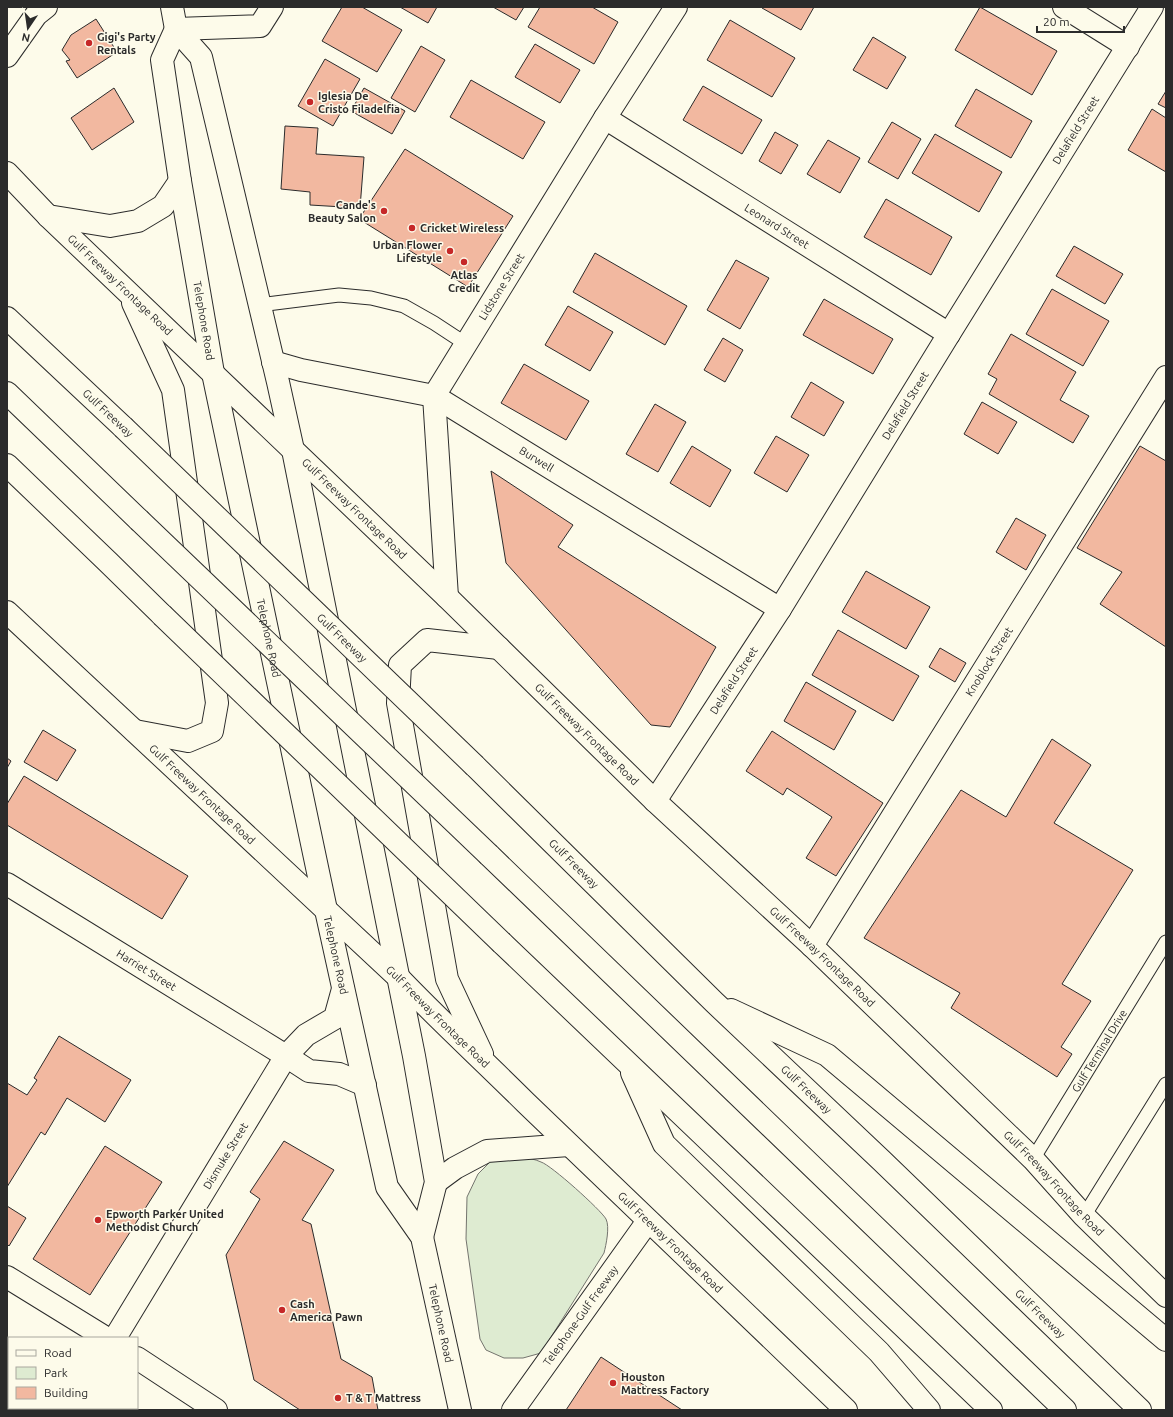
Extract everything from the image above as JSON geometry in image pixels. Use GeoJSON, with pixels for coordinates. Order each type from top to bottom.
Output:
{"type":"FeatureCollection","features":[{"type":"Feature","properties":{"kind":"main road"},"geometry":{"type":"LineString","coordinates":[[7,56],[36,16],[46,7]]}},
{"type":"Feature","properties":{"kind":"main road"},"geometry":{"type":"LineString","coordinates":[[172,7],[176,29],[260,26],[272,7]]}},
{"type":"Feature","properties":{"kind":"main road","name":"Lidstone Street"},"geometry":{"type":"LineString","coordinates":[[434,396],[676,7]]}},
{"type":"Feature","properties":{"kind":"main road"},"geometry":{"type":"LineString","coordinates":[[1064,7],[1128,47]]}},
{"type":"Feature","properties":{"kind":"main road","name":"Delafield Street"},"geometry":{"type":"LineString","coordinates":[[655,801],[780,609],[1152,7]]}},
{"type":"Feature","properties":{"kind":"main road","name":"Telephone Road"},"geometry":{"type":"LineString","coordinates":[[422,1237],[436,1182],[398,978],[292,450],[273,362],[201,57],[176,29],[162,60],[180,181],[213,373],[326,910],[387,1187],[422,1237],[460,1410]]}},
{"type":"Feature","properties":{"kind":"main road","name":"Leonard Street"},"geometry":{"type":"LineString","coordinates":[[606,118],[949,334]]}},
{"type":"Feature","properties":{"kind":"main road","name":"Gulf Freeway Frontage Road"},"geometry":{"type":"LineString","coordinates":[[7,173],[48,216],[447,597],[655,801],[812,946],[1033,1159],[1084,1216],[1166,1296]]}},
{"type":"Feature","properties":{"kind":"main road"},"geometry":{"type":"LineString","coordinates":[[48,216],[110,226],[138,221],[163,206],[180,181]]}},
{"type":"Feature","properties":{"kind":"main road"},"geometry":{"type":"LineString","coordinates":[[129,293],[173,390],[217,703],[212,731],[188,741],[135,732]]}},
{"type":"Feature","properties":{"kind":"main road","name":"Gulf Freeway"},"geometry":{"type":"LineString","coordinates":[[7,318],[123,427],[475,766],[714,1002],[881,1160],[1140,1410]]}},
{"type":"Feature","properties":{"kind":"main road","name":"Burwell"},"geometry":{"type":"LineString","coordinates":[[273,362],[300,370],[434,396],[780,609]]}},
{"type":"Feature","properties":{"kind":"main road","name":"Knoblock Street"},"geometry":{"type":"LineString","coordinates":[[812,946],[1166,377]]}},
{"type":"Feature","properties":{"kind":"main road"},"geometry":{"type":"LineString","coordinates":[[7,393],[1065,1410]]}},
{"type":"Feature","properties":{"kind":"main road"},"geometry":{"type":"LineString","coordinates":[[434,396],[447,597]]}},
{"type":"Feature","properties":{"kind":"main road"},"geometry":{"type":"LineString","coordinates":[[7,465],[627,1063],[991,1410]]}},
{"type":"Feature","properties":{"kind":"main road","name":"Gulf Freeway Frontage Road"},"geometry":{"type":"LineString","coordinates":[[7,612],[398,978],[434,1016],[488,1065],[648,1222],[846,1410]]}},
{"type":"Feature","properties":{"kind":"main road"},"geometry":{"type":"LineString","coordinates":[[488,1065],[447,978],[398,703],[400,665],[427,640],[499,648]]}},
{"type":"Feature","properties":{"kind":"main road","name":"Harriet Street"},"geometry":{"type":"LineString","coordinates":[[7,884],[309,1071],[339,1074],[365,1084]]}},
{"type":"Feature","properties":{"kind":"main road","name":"Dismuke Street"},"geometry":{"type":"LineString","coordinates":[[116,1337],[286,1056],[306,1035],[335,1018],[343,988]]}},
{"type":"Feature","properties":{"kind":"main road"},"geometry":{"type":"LineString","coordinates":[[714,1002],[827,1055],[1166,1340]]}},
{"type":"Feature","properties":{"kind":"main road"},"geometry":{"type":"LineString","coordinates":[[627,1063],[664,1144],[879,1352],[929,1410]]}},
{"type":"Feature","properties":{"kind":"main road"},"geometry":{"type":"LineString","coordinates":[[436,1182],[455,1168],[487,1150],[569,1145]]}},
{"type":"Feature","properties":{"kind":"main road","name":"Telephone-Gulf Freeway"},"geometry":{"type":"LineString","coordinates":[[513,1410],[648,1222]]}},
{"type":"Feature","properties":{"kind":"main road"},"geometry":{"type":"LineString","coordinates":[[7,1277],[104,1337]]}},
{"type":"Feature","properties":{"kind":"main road"},"geometry":{"type":"LineString","coordinates":[[138,1359],[216,1410]]}},
{"type":"Feature","properties":{"kind":"lane"},"geometry":{"type":"LineString","coordinates":[[259,305],[339,295],[371,298],[404,306],[466,344]]}},
{"type":"Feature","properties":{"kind":"lane","name":"Gulf Terminal Drive"},"geometry":{"type":"LineString","coordinates":[[1033,1159],[1166,942]]}},
{"type":"Feature","properties":{"kind":"lane"},"geometry":{"type":"LineString","coordinates":[[1084,1216],[1166,1084]]}},
{"type":"Feature","properties":{"kind":"green space"},"geometry":{"type":"Polygon","coordinates":[[[520,1157],[534,1159],[541,1162],[565,1179],[602,1214],[606,1219],[608,1231],[604,1253],[541,1353],[523,1358],[504,1358],[486,1350],[480,1339],[466,1239],[467,1197],[478,1174],[491,1161],[520,1157]]]}},
{"type":"Feature","properties":{"kind":"building"},"geometry":{"type":"Polygon","coordinates":[[[342,7],[362,7],[402,30],[377,72],[322,41],[342,7]]]}},
{"type":"Feature","properties":{"kind":"building"},"geometry":{"type":"Polygon","coordinates":[[[400,7],[437,7],[428,23],[400,7]]]}},
{"type":"Feature","properties":{"kind":"building"},"geometry":{"type":"Polygon","coordinates":[[[493,7],[524,7],[516,20],[493,7]]]}},
{"type":"Feature","properties":{"kind":"building"},"geometry":{"type":"Polygon","coordinates":[[[540,7],[592,7],[618,22],[594,64],[528,27],[540,7]]]}},
{"type":"Feature","properties":{"kind":"building"},"geometry":{"type":"Polygon","coordinates":[[[762,7],[814,7],[801,30],[762,7]]]}},
{"type":"Feature","properties":{"kind":"building"},"geometry":{"type":"Polygon","coordinates":[[[980,7],[1057,51],[1032,95],[955,50],[980,7]]]}},
{"type":"Feature","properties":{"kind":"building","name":"Gigi's Party Rentals"},"geometry":{"type":"Polygon","coordinates":[[[96,19],[117,52],[77,78],[66,61],[70,60],[62,50],[71,35],[96,19]]]}},
{"type":"Feature","properties":{"kind":"building"},"geometry":{"type":"Polygon","coordinates":[[[730,20],[795,58],[772,97],[707,60],[730,20]]]}},
{"type":"Feature","properties":{"kind":"building"},"geometry":{"type":"Polygon","coordinates":[[[873,37],[906,57],[887,89],[853,70],[873,37]]]}},
{"type":"Feature","properties":{"kind":"building"},"geometry":{"type":"Polygon","coordinates":[[[535,44],[580,70],[560,103],[515,77],[535,44]]]}},
{"type":"Feature","properties":{"kind":"building"},"geometry":{"type":"Polygon","coordinates":[[[421,46],[445,60],[415,112],[391,98],[421,46]]]}},
{"type":"Feature","properties":{"kind":"building"},"geometry":{"type":"Polygon","coordinates":[[[325,59],[360,79],[333,126],[298,106],[325,59]]]}},
{"type":"Feature","properties":{"kind":"building"},"geometry":{"type":"Polygon","coordinates":[[[471,80],[545,122],[523,159],[450,117],[471,80]]]}},
{"type":"Feature","properties":{"kind":"building"},"geometry":{"type":"Polygon","coordinates":[[[703,86],[762,120],[742,154],[683,120],[703,86]]]}},
{"type":"Feature","properties":{"kind":"building"},"geometry":{"type":"Polygon","coordinates":[[[114,88],[134,122],[92,150],[71,118],[114,88]]]}},
{"type":"Feature","properties":{"kind":"building"},"geometry":{"type":"Polygon","coordinates":[[[364,88],[405,111],[392,134],[351,111],[364,88]]]}},
{"type":"Feature","properties":{"kind":"building"},"geometry":{"type":"Polygon","coordinates":[[[976,89],[1032,121],[1011,158],[955,126],[976,89]]]}},
{"type":"Feature","properties":{"kind":"building"},"geometry":{"type":"Polygon","coordinates":[[[1166,91],[1166,108],[1158,104],[1166,91]]]}},
{"type":"Feature","properties":{"kind":"building"},"geometry":{"type":"Polygon","coordinates":[[[1152,109],[1166,118],[1166,172],[1128,150],[1152,109]]]}},
{"type":"Feature","properties":{"kind":"building"},"geometry":{"type":"Polygon","coordinates":[[[892,122],[921,139],[898,179],[868,162],[892,122]]]}},
{"type":"Feature","properties":{"kind":"building"},"geometry":{"type":"Polygon","coordinates":[[[285,126],[318,128],[316,154],[364,157],[360,208],[310,205],[310,192],[281,189],[285,126]]]}},
{"type":"Feature","properties":{"kind":"building"},"geometry":{"type":"Polygon","coordinates":[[[775,132],[798,145],[781,174],[759,161],[775,132]]]}},
{"type":"Feature","properties":{"kind":"building"},"geometry":{"type":"Polygon","coordinates":[[[935,134],[1002,172],[979,212],[912,173],[935,134]]]}},
{"type":"Feature","properties":{"kind":"building"},"geometry":{"type":"Polygon","coordinates":[[[828,140],[860,158],[840,193],[807,174],[828,140]]]}},
{"type":"Feature","properties":{"kind":"building"},"geometry":{"type":"Polygon","coordinates":[[[405,149],[513,216],[468,287],[359,219],[405,149]]]}},
{"type":"Feature","properties":{"kind":"building"},"geometry":{"type":"Polygon","coordinates":[[[886,199],[952,237],[931,275],[864,237],[886,199]]]}},
{"type":"Feature","properties":{"kind":"building"},"geometry":{"type":"Polygon","coordinates":[[[1074,246],[1123,274],[1105,304],[1056,276],[1074,246]]]}},
{"type":"Feature","properties":{"kind":"building"},"geometry":{"type":"Polygon","coordinates":[[[595,253],[687,306],[665,345],[573,292],[595,253]]]}},
{"type":"Feature","properties":{"kind":"building"},"geometry":{"type":"Polygon","coordinates":[[[736,260],[769,278],[740,329],[707,310],[736,260]]]}},
{"type":"Feature","properties":{"kind":"building"},"geometry":{"type":"Polygon","coordinates":[[[1052,289],[1109,321],[1083,366],[1026,334],[1052,289]]]}},
{"type":"Feature","properties":{"kind":"building"},"geometry":{"type":"Polygon","coordinates":[[[824,299],[893,339],[873,374],[803,335],[824,299]]]}},
{"type":"Feature","properties":{"kind":"building"},"geometry":{"type":"Polygon","coordinates":[[[568,306],[613,332],[590,371],[545,345],[568,306]]]}},
{"type":"Feature","properties":{"kind":"building"},"geometry":{"type":"Polygon","coordinates":[[[1011,334],[1076,372],[1060,400],[1089,416],[1073,443],[989,394],[997,379],[988,374],[1011,334]]]}},
{"type":"Feature","properties":{"kind":"building"},"geometry":{"type":"Polygon","coordinates":[[[723,338],[743,350],[725,382],[704,370],[723,338]]]}},
{"type":"Feature","properties":{"kind":"building"},"geometry":{"type":"Polygon","coordinates":[[[524,364],[589,401],[566,440],[501,403],[524,364]]]}},
{"type":"Feature","properties":{"kind":"building"},"geometry":{"type":"Polygon","coordinates":[[[811,382],[844,402],[824,436],[791,417],[811,382]]]}},
{"type":"Feature","properties":{"kind":"building"},"geometry":{"type":"Polygon","coordinates":[[[982,402],[1017,422],[998,454],[964,434],[982,402]]]}},
{"type":"Feature","properties":{"kind":"building"},"geometry":{"type":"Polygon","coordinates":[[[655,404],[686,422],[658,472],[626,454],[655,404]]]}},
{"type":"Feature","properties":{"kind":"building"},"geometry":{"type":"Polygon","coordinates":[[[776,436],[809,455],[787,492],[754,473],[776,436]]]}},
{"type":"Feature","properties":{"kind":"building"},"geometry":{"type":"Polygon","coordinates":[[[692,446],[731,470],[710,507],[670,483],[692,446]]]}},
{"type":"Feature","properties":{"kind":"building"},"geometry":{"type":"Polygon","coordinates":[[[1140,446],[1166,461],[1166,647],[1100,604],[1122,572],[1077,548],[1140,446]]]}},
{"type":"Feature","properties":{"kind":"building"},"geometry":{"type":"Polygon","coordinates":[[[491,471],[573,525],[558,547],[716,647],[670,727],[651,725],[506,563],[491,471]]]}},
{"type":"Feature","properties":{"kind":"building"},"geometry":{"type":"Polygon","coordinates":[[[1016,518],[1046,535],[1026,570],[996,552],[1016,518]]]}},
{"type":"Feature","properties":{"kind":"building"},"geometry":{"type":"Polygon","coordinates":[[[866,571],[930,607],[906,649],[842,612],[866,571]]]}},
{"type":"Feature","properties":{"kind":"building"},"geometry":{"type":"Polygon","coordinates":[[[838,630],[919,676],[893,721],[812,675],[838,630]]]}},
{"type":"Feature","properties":{"kind":"building"},"geometry":{"type":"Polygon","coordinates":[[[940,648],[966,663],[955,682],[929,667],[940,648]]]}},
{"type":"Feature","properties":{"kind":"building"},"geometry":{"type":"Polygon","coordinates":[[[806,682],[856,711],[834,750],[784,721],[806,682]]]}},
{"type":"Feature","properties":{"kind":"building"},"geometry":{"type":"Polygon","coordinates":[[[43,730],[76,750],[57,781],[24,762],[43,730]]]}},
{"type":"Feature","properties":{"kind":"building"},"geometry":{"type":"Polygon","coordinates":[[[772,731],[883,803],[836,876],[806,858],[832,817],[787,788],[783,795],[746,771],[772,731]]]}},
{"type":"Feature","properties":{"kind":"building"},"geometry":{"type":"Polygon","coordinates":[[[1052,739],[1091,765],[1054,823],[1133,870],[1062,984],[1091,1001],[1061,1047],[1072,1054],[1057,1077],[951,1008],[960,993],[864,938],[961,790],[1006,817],[1052,739]]]}},
{"type":"Feature","properties":{"kind":"building"},"geometry":{"type":"Polygon","coordinates":[[[7,758],[11,761],[7,768],[7,758]]]}},
{"type":"Feature","properties":{"kind":"building"},"geometry":{"type":"Polygon","coordinates":[[[24,776],[188,876],[162,919],[7,825],[7,804],[24,776]]]}},
{"type":"Feature","properties":{"kind":"building"},"geometry":{"type":"Polygon","coordinates":[[[59,1036],[131,1080],[105,1122],[67,1098],[45,1135],[41,1132],[7,1187],[7,1083],[27,1095],[37,1080],[34,1078],[59,1036]]]}},
{"type":"Feature","properties":{"kind":"building"},"geometry":{"type":"Polygon","coordinates":[[[284,1141],[334,1170],[302,1220],[311,1224],[341,1359],[372,1377],[378,1410],[300,1410],[254,1380],[226,1255],[260,1199],[250,1192],[284,1141]]]}},
{"type":"Feature","properties":{"kind":"building","name":"Epworth Parker United Methodist Church"},"geometry":{"type":"Polygon","coordinates":[[[105,1146],[162,1182],[90,1295],[33,1259],[105,1146]]]}},
{"type":"Feature","properties":{"kind":"building"},"geometry":{"type":"Polygon","coordinates":[[[7,1206],[26,1218],[9,1246],[7,1244],[7,1206]]]}},
{"type":"Feature","properties":{"kind":"building"},"geometry":{"type":"Polygon","coordinates":[[[7,1337],[8,1374],[7,1376],[7,1337]]]}},
{"type":"Feature","properties":{"kind":"building","name":"Houston Mattress Factory"},"geometry":{"type":"Polygon","coordinates":[[[601,1357],[682,1410],[566,1410],[601,1357]]]}},
{"type":"Feature","properties":{"kind":"place","name":"Gigi's Party Rentals"},"geometry":{"type":"Point","coordinates":[89,43]}},
{"type":"Feature","properties":{"kind":"place","name":"Iglesia De Cristo Filadelfia"},"geometry":{"type":"Point","coordinates":[310,102]}},
{"type":"Feature","properties":{"kind":"place","name":"Cande's Beauty Salon"},"geometry":{"type":"Point","coordinates":[384,211]}},
{"type":"Feature","properties":{"kind":"place","name":"Cricket Wireless"},"geometry":{"type":"Point","coordinates":[412,228]}},
{"type":"Feature","properties":{"kind":"place","name":"Urban Flower Lifestyle"},"geometry":{"type":"Point","coordinates":[450,251]}},
{"type":"Feature","properties":{"kind":"place","name":"Atlas Credit"},"geometry":{"type":"Point","coordinates":[464,262]}},
{"type":"Feature","properties":{"kind":"place","name":"Epworth Parker United Methodist Church"},"geometry":{"type":"Point","coordinates":[98,1220]}},
{"type":"Feature","properties":{"kind":"place","name":"Cash America Pawn"},"geometry":{"type":"Point","coordinates":[282,1310]}},
{"type":"Feature","properties":{"kind":"place","name":"Houston Mattress Factory"},"geometry":{"type":"Point","coordinates":[613,1383]}},
{"type":"Feature","properties":{"kind":"place","name":"T & T Mattress"},"geometry":{"type":"Point","coordinates":[338,1398]}}]}
